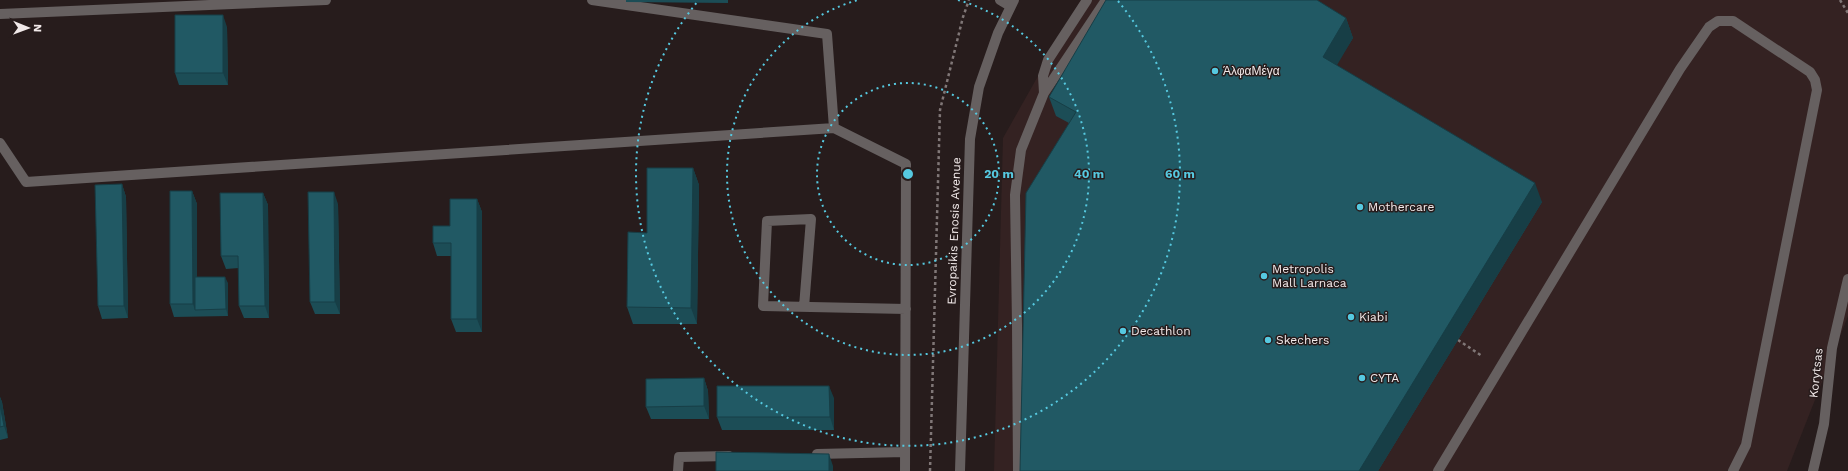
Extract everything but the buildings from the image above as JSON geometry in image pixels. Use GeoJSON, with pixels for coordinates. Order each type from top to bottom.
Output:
{"type":"FeatureCollection","features":[{"type":"Feature","properties":{"kind":"street"},"geometry":{"type":"LineString","coordinates":[[0,14],[326,0]]}},
{"type":"Feature","properties":{"kind":"street"},"geometry":{"type":"LineString","coordinates":[[592,0],[827,34],[834,128]]}},
{"type":"Feature","properties":{"kind":"street"},"geometry":{"type":"LineString","coordinates":[[1000,0],[1012,3]]}},
{"type":"Feature","properties":{"kind":"street"},"geometry":{"type":"LineString","coordinates":[[1044,93],[1043,76],[1048,60],[1087,0]]}},
{"type":"Feature","properties":{"kind":"street"},"geometry":{"type":"LineString","coordinates":[[1018,471],[1018,325],[1015,195],[1021,150],[1044,93],[1106,0]]}},
{"type":"Feature","properties":{"kind":"street","name":"Evropaikis Enosis Avenue"},"geometry":{"type":"LineString","coordinates":[[960,471],[970,139],[979,87],[998,33],[1012,3]]}},
{"type":"Feature","properties":{"kind":"street"},"geometry":{"type":"LineString","coordinates":[[1438,471],[1680,69],[1709,27],[1718,21],[1733,21],[1810,72],[1815,80],[1817,90],[1746,445],[1733,471]]}},
{"type":"Feature","properties":{"kind":"street"},"geometry":{"type":"LineString","coordinates":[[0,142],[26,182],[834,128],[906,164],[905,471]]}},
{"type":"Feature","properties":{"kind":"street"},"geometry":{"type":"LineString","coordinates":[[804,307],[811,219],[767,221],[763,306],[804,307],[906,309]]}},
{"type":"Feature","properties":{"kind":"street","name":"Korytsas"},"geometry":{"type":"LineString","coordinates":[[1813,471],[1824,424],[1832,348],[1848,279]]}},
{"type":"Feature","properties":{"kind":"street"},"geometry":{"type":"LineString","coordinates":[[803,454],[905,452]]}},
{"type":"Feature","properties":{"kind":"street"},"geometry":{"type":"LineString","coordinates":[[678,471],[679,457],[741,456]]}},
{"type":"Feature","properties":{"kind":"path"},"geometry":{"type":"LineString","coordinates":[[930,471],[940,110],[963,17],[969,0]]}},
{"type":"Feature","properties":{"kind":"path"},"geometry":{"type":"LineString","coordinates":[[1840,0],[1848,13]]}},
{"type":"Feature","properties":{"kind":"path"},"geometry":{"type":"LineString","coordinates":[[1458,340],[1500,368]]}},
{"type":"Feature","properties":{"kind":"shaded area"},"geometry":{"type":"Polygon","coordinates":[[[1081,0],[1848,0],[1848,316],[1787,471],[994,471],[1003,138],[1081,0]]]}},
{"type":"Feature","properties":{"kind":"place","name":"ΆλφαΜέγα"},"geometry":{"type":"Point","coordinates":[1215,71]}},
{"type":"Feature","properties":{"kind":"place","name":"Mothercare"},"geometry":{"type":"Point","coordinates":[1360,207]}},
{"type":"Feature","properties":{"kind":"place","name":"Metropolis Mall Larnaca"},"geometry":{"type":"Point","coordinates":[1264,276]}},
{"type":"Feature","properties":{"kind":"place","name":"Kiabi"},"geometry":{"type":"Point","coordinates":[1351,317]}},
{"type":"Feature","properties":{"kind":"place","name":"Decathlon"},"geometry":{"type":"Point","coordinates":[1123,331]}},
{"type":"Feature","properties":{"kind":"place","name":"Skechers"},"geometry":{"type":"Point","coordinates":[1268,340]}},
{"type":"Feature","properties":{"kind":"place","name":"CYTA"},"geometry":{"type":"Point","coordinates":[1362,378]}}]}
